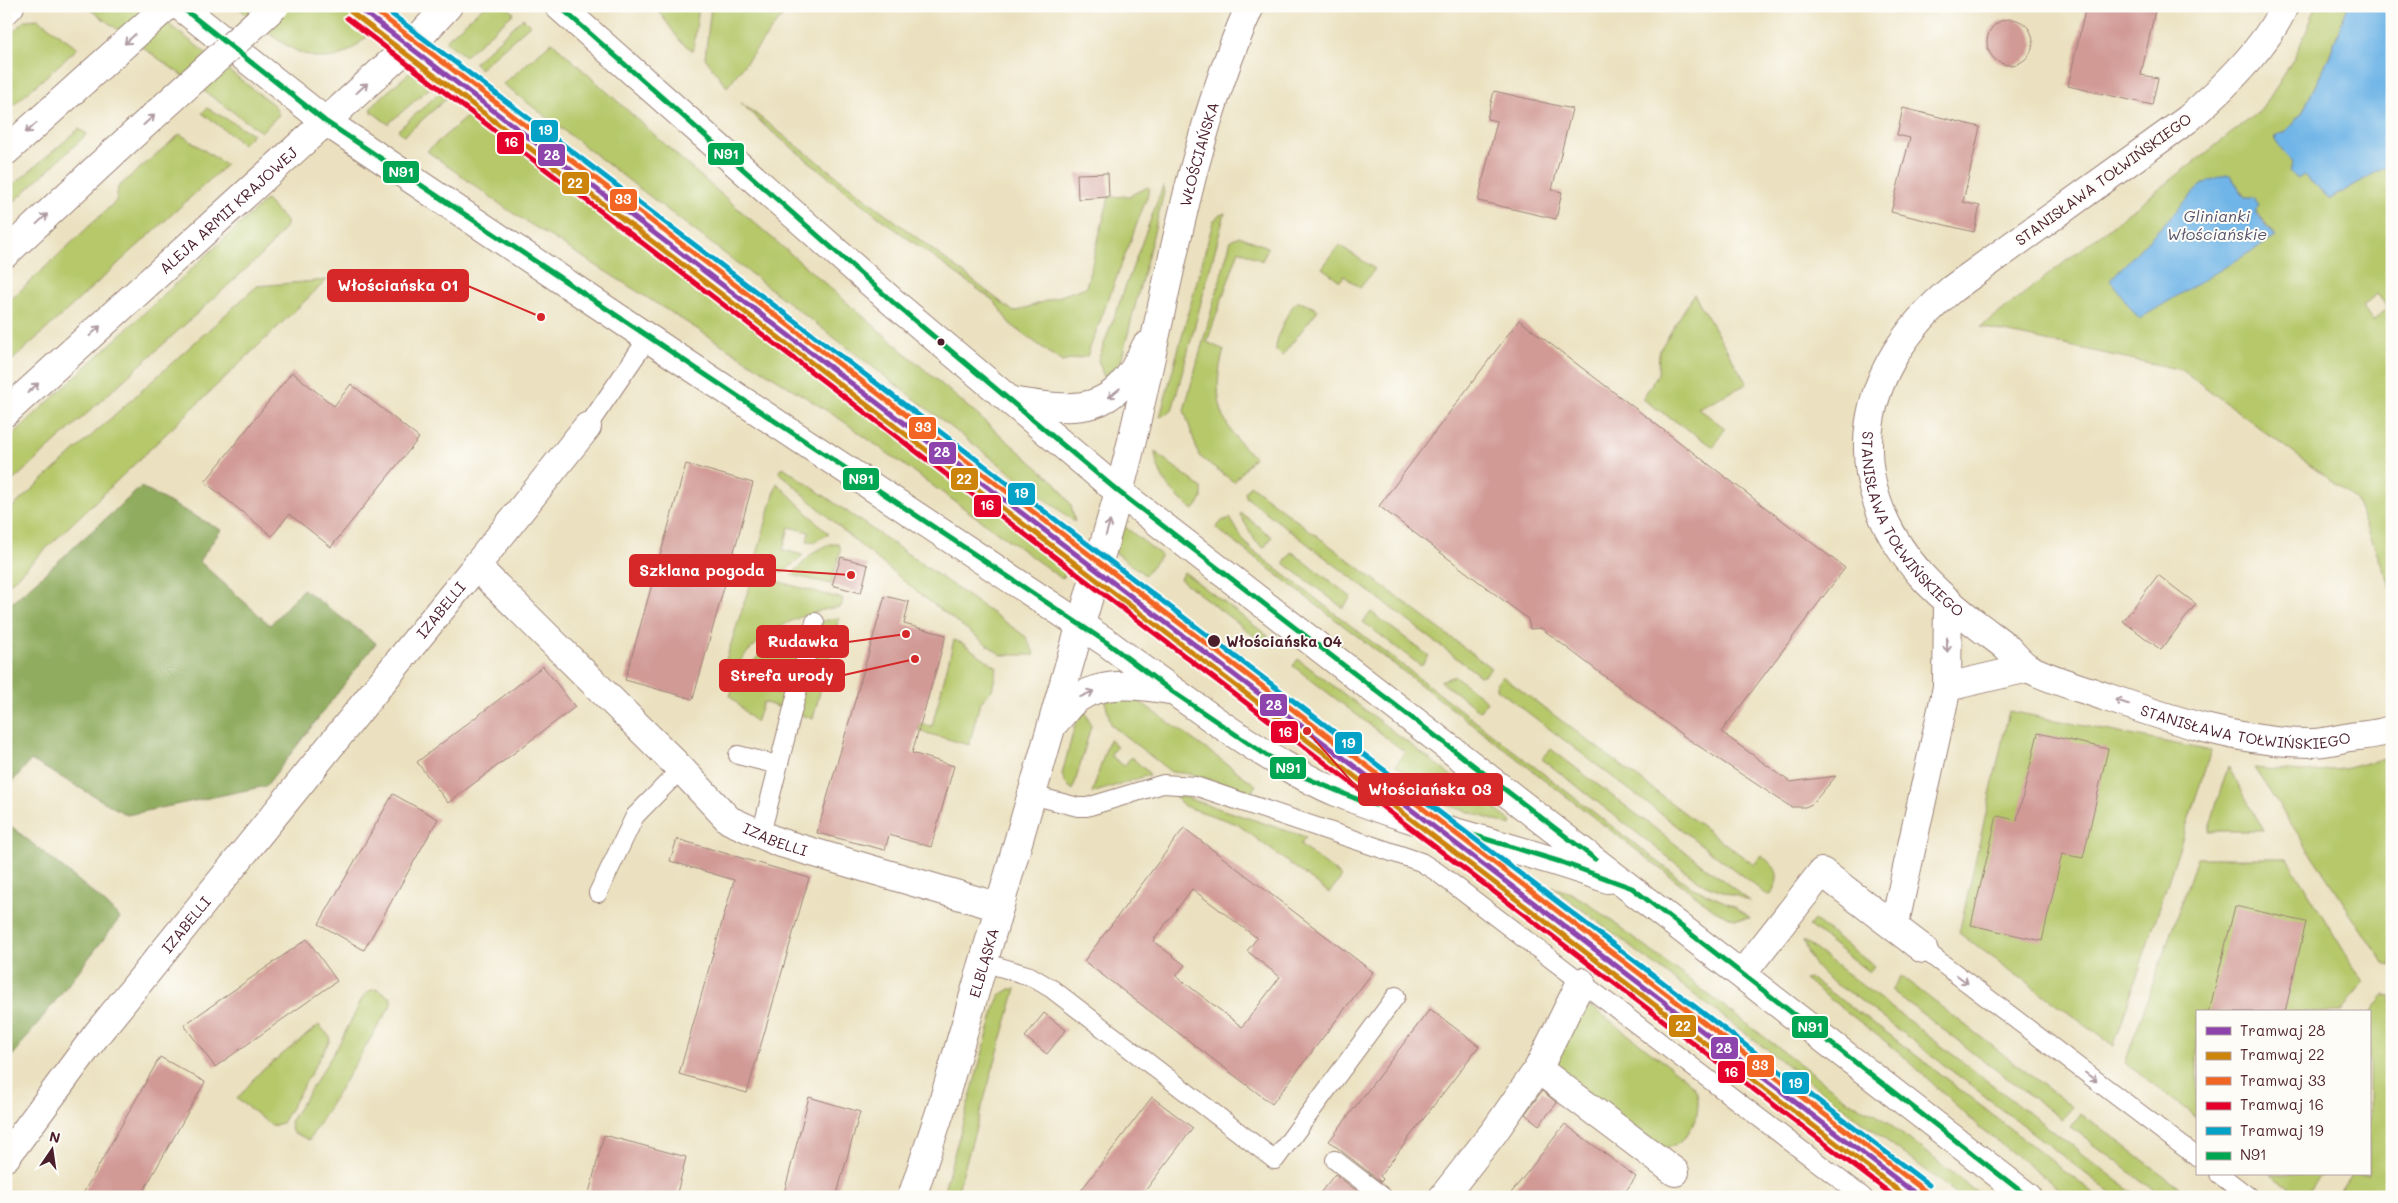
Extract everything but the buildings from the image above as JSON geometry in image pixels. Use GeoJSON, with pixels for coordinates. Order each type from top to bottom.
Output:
{"type":"FeatureCollection","features":[{"type":"Feature","properties":{"kind":"main road"},"geometry":{"type":"LineString","coordinates":[[6,10],[10,6]]}},
{"type":"Feature","properties":{"kind":"main road"},"geometry":{"type":"LineString","coordinates":[[6,150],[166,6]]}},
{"type":"Feature","properties":{"kind":"main road"},"geometry":{"type":"LineString","coordinates":[[180,6],[326,120],[648,338],[1106,642],[1170,690],[1266,755],[1304,777],[1341,794],[1478,838],[1561,862],[1632,888]]}},
{"type":"Feature","properties":{"kind":"main road"},"geometry":{"type":"LineString","coordinates":[[6,253],[275,6]]}},
{"type":"Feature","properties":{"kind":"main road","name":"ALEJA ARMII KRAJOWEJ"},"geometry":{"type":"LineString","coordinates":[[6,412],[422,34],[448,6]]}},
{"type":"Feature","properties":{"kind":"main road"},"geometry":{"type":"LineString","coordinates":[[558,6],[895,304],[1119,492],[2028,1197]]}},
{"type":"Feature","properties":{"kind":"main road","name":"WŁOŚCIAŃSKA"},"geometry":{"type":"LineString","coordinates":[[1119,492],[1134,437],[1164,306],[1191,177],[1205,128],[1232,49],[1250,6]]}},
{"type":"Feature","properties":{"kind":"main road","name":"STANISŁAWA TOŁWIŃSKIEGO"},"geometry":{"type":"LineString","coordinates":[[2284,6],[2254,53],[2211,99],[2172,132],[1952,288],[1930,307],[1898,346],[1883,375],[1873,405],[1868,442],[1870,482],[1881,513],[1896,541],[1920,574],[1948,602],[2006,646],[2028,668],[2168,718],[2240,737],[2314,744],[2392,729]]}},
{"type":"Feature","properties":{"kind":"main road","name":"WŁOŚCIAŃSKA"},"geometry":{"type":"LineString","coordinates":[[1012,401],[1055,408],[1088,406],[1103,401],[1118,391],[1138,364],[1164,306]]}},
{"type":"Feature","properties":{"kind":"main road"},"geometry":{"type":"LineString","coordinates":[[476,566],[587,427]]}},
{"type":"Feature","properties":{"kind":"main road","name":"ELBLĄSKA"},"geometry":{"type":"LineString","coordinates":[[912,1197],[942,1106],[1119,492]]}},
{"type":"Feature","properties":{"kind":"main road","name":"IZABELLI"},"geometry":{"type":"LineString","coordinates":[[6,1157],[98,1034],[476,566],[681,768],[729,820],[778,842],[999,907]]}},
{"type":"Feature","properties":{"kind":"main road"},"geometry":{"type":"LineString","coordinates":[[1894,927],[1947,687],[1948,602]]}},
{"type":"Feature","properties":{"kind":"main road"},"geometry":{"type":"LineString","coordinates":[[1947,687],[2028,668]]}},
{"type":"Feature","properties":{"kind":"main road","name":"ELBLĄSKA"},"geometry":{"type":"LineString","coordinates":[[1051,726],[1077,699],[1091,692],[1107,688],[1140,685],[1170,690]]}},
{"type":"Feature","properties":{"kind":"main road"},"geometry":{"type":"LineString","coordinates":[[1742,974],[1822,872],[1923,949]]}},
{"type":"Feature","properties":{"kind":"main road"},"geometry":{"type":"LineString","coordinates":[[1443,1197],[1494,1132],[1538,1069],[1581,982]]}},
{"type":"Feature","properties":{"kind":"main road"},"geometry":{"type":"LineString","coordinates":[[1538,1069],[1675,1172]]}},
{"type":"Feature","properties":{"kind":"lane"},"geometry":{"type":"LineString","coordinates":[[587,427],[648,338]]}},
{"type":"Feature","properties":{"kind":"lane"},"geometry":{"type":"LineString","coordinates":[[761,834],[815,622]]}},
{"type":"Feature","properties":{"kind":"lane"},"geometry":{"type":"LineString","coordinates":[[738,755],[778,766]]}},
{"type":"Feature","properties":{"kind":"lane"},"geometry":{"type":"LineString","coordinates":[[598,893],[635,816],[681,768]]}},
{"type":"Feature","properties":{"kind":"lane"},"geometry":{"type":"LineString","coordinates":[[1032,795],[1078,807],[1088,807],[1163,784],[1196,786],[1421,862],[1438,872],[1863,1197]]}},
{"type":"Feature","properties":{"kind":"lane"},"geometry":{"type":"LineString","coordinates":[[1923,949],[2196,1156]]}},
{"type":"Feature","properties":{"kind":"lane"},"geometry":{"type":"LineString","coordinates":[[983,962],[1030,976],[1052,989],[1275,1160],[1396,996]]}},
{"type":"Feature","properties":{"kind":"lane"},"geometry":{"type":"LineString","coordinates":[[1335,1160],[1383,1197]]}},
{"type":"Feature","properties":{"kind":"lane"},"geometry":{"type":"LineString","coordinates":[[2222,1176],[2249,1197]]}},
{"type":"Feature","properties":{"kind":"green space"},"geometry":{"type":"Polygon","coordinates":[[[85,6],[145,6],[275,106],[279,115],[261,132],[85,6]]]}},
{"type":"Feature","properties":{"kind":"green space"},"geometry":{"type":"Polygon","coordinates":[[[236,6],[342,6],[374,30],[358,45],[347,52],[332,57],[317,57],[287,46],[236,6]]]}},
{"type":"Feature","properties":{"kind":"green space"},"geometry":{"type":"Polygon","coordinates":[[[484,6],[506,6],[514,13],[465,56],[445,41],[484,6]]]}},
{"type":"Feature","properties":{"kind":"green space"},"geometry":{"type":"Polygon","coordinates":[[[655,6],[699,6],[693,51],[680,41],[655,6]]]}},
{"type":"Feature","properties":{"kind":"green space"},"geometry":{"type":"Polygon","coordinates":[[[711,6],[790,6],[727,87],[705,58],[711,6]]]}},
{"type":"Feature","properties":{"kind":"green space"},"geometry":{"type":"Polygon","coordinates":[[[2316,6],[2348,6],[2329,57],[2302,113],[2286,131],[2275,136],[2293,163],[2289,171],[2296,179],[2304,175],[2330,199],[2392,163],[2392,590],[2355,499],[2182,370],[1981,327],[2260,111],[2292,61],[2316,6]],[[2229,174],[2233,261],[2275,236],[2229,174]],[[2377,294],[2362,306],[2373,321],[2388,308],[2377,294]]]}},
{"type":"Feature","properties":{"kind":"green space"},"geometry":{"type":"Polygon","coordinates":[[[523,18],[530,25],[480,69],[474,63],[523,18]]]}},
{"type":"Feature","properties":{"kind":"green space"},"geometry":{"type":"Polygon","coordinates":[[[38,19],[78,48],[6,112],[6,38],[26,20],[38,19]]]}},
{"type":"Feature","properties":{"kind":"green space"},"geometry":{"type":"Polygon","coordinates":[[[552,42],[690,167],[1056,483],[1071,505],[1075,522],[503,84],[552,42]]]}},
{"type":"Feature","properties":{"kind":"green space"},"geometry":{"type":"Polygon","coordinates":[[[419,64],[440,79],[388,124],[372,112],[371,108],[419,64]]]}},
{"type":"Feature","properties":{"kind":"green space"},"geometry":{"type":"Polygon","coordinates":[[[448,85],[455,91],[404,136],[398,130],[448,85]]]}},
{"type":"Feature","properties":{"kind":"green space"},"geometry":{"type":"Polygon","coordinates":[[[740,102],[1014,312],[1086,287],[1109,197],[1129,196],[1148,187],[1150,189],[1087,356],[1062,362],[1010,324],[994,301],[881,219],[766,127],[740,102]]]}},
{"type":"Feature","properties":{"kind":"green space"},"geometry":{"type":"Polygon","coordinates":[[[207,108],[253,134],[243,144],[202,113],[207,108]]]}},
{"type":"Feature","properties":{"kind":"green space"},"geometry":{"type":"Polygon","coordinates":[[[477,108],[1069,558],[1064,577],[1061,578],[840,419],[511,212],[427,151],[477,108]]]}},
{"type":"Feature","properties":{"kind":"green space"},"geometry":{"type":"Polygon","coordinates":[[[79,129],[87,134],[6,209],[6,191],[79,129]]]}},
{"type":"Feature","properties":{"kind":"green space"},"geometry":{"type":"Polygon","coordinates":[[[180,134],[226,165],[6,366],[6,304],[116,201],[118,187],[180,134]]]}},
{"type":"Feature","properties":{"kind":"green space"},"geometry":{"type":"Polygon","coordinates":[[[1163,186],[1164,193],[1121,361],[1105,380],[1098,360],[1163,186]]]}},
{"type":"Feature","properties":{"kind":"green space"},"geometry":{"type":"Polygon","coordinates":[[[266,200],[286,221],[286,226],[268,249],[6,487],[6,441],[266,200]]]}},
{"type":"Feature","properties":{"kind":"green space"},"geometry":{"type":"Polygon","coordinates":[[[1225,213],[1172,411],[1160,417],[1213,222],[1218,216],[1225,213]]]}},
{"type":"Feature","properties":{"kind":"green space"},"geometry":{"type":"Polygon","coordinates":[[[1239,236],[1268,247],[1262,261],[1239,250],[1207,342],[1224,350],[1218,381],[1221,408],[1233,433],[1254,457],[1234,482],[1199,456],[1184,410],[1231,240],[1239,236]]]}},
{"type":"Feature","properties":{"kind":"green space"},"geometry":{"type":"Polygon","coordinates":[[[1339,245],[1375,269],[1360,288],[1344,276],[1340,281],[1322,268],[1339,245]]]}},
{"type":"Feature","properties":{"kind":"green space"},"geometry":{"type":"Polygon","coordinates":[[[327,280],[6,587],[6,513],[257,286],[327,280]]]}},
{"type":"Feature","properties":{"kind":"green space"},"geometry":{"type":"Polygon","coordinates":[[[1694,294],[1747,384],[1698,408],[1725,428],[1714,447],[1642,399],[1658,374],[1659,351],[1694,294]]]}},
{"type":"Feature","properties":{"kind":"green space"},"geometry":{"type":"Polygon","coordinates":[[[1297,302],[1303,302],[1318,310],[1282,356],[1276,350],[1276,345],[1286,317],[1297,302]]]}},
{"type":"Feature","properties":{"kind":"green space"},"geometry":{"type":"Polygon","coordinates":[[[1155,452],[1202,488],[1202,499],[1194,510],[1167,485],[1159,470],[1155,452]]]}},
{"type":"Feature","properties":{"kind":"green space"},"geometry":{"type":"Polygon","coordinates":[[[783,467],[1018,631],[1026,637],[1035,655],[1001,655],[921,595],[849,536],[779,472],[783,467]]]}},
{"type":"Feature","properties":{"kind":"green space"},"geometry":{"type":"Polygon","coordinates":[[[777,483],[829,534],[814,542],[807,541],[809,532],[789,527],[783,550],[803,555],[783,573],[754,565],[777,483]]]}},
{"type":"Feature","properties":{"kind":"green space"},"geometry":{"type":"Polygon","coordinates":[[[1250,485],[1491,668],[1486,674],[1480,676],[1246,497],[1245,492],[1250,485]]]}},
{"type":"Feature","properties":{"kind":"green space"},"geometry":{"type":"Polygon","coordinates":[[[141,487],[221,530],[199,561],[270,625],[303,589],[376,643],[266,786],[127,815],[31,760],[6,789],[6,608],[141,487]]]}},
{"type":"Feature","properties":{"kind":"green space"},"geometry":{"type":"Polygon","coordinates":[[[1241,513],[1272,537],[1264,548],[1256,542],[1240,515],[1241,513]]]}},
{"type":"Feature","properties":{"kind":"green space"},"geometry":{"type":"Polygon","coordinates":[[[1230,518],[1251,549],[1691,887],[1734,906],[1750,918],[1734,919],[1716,911],[1216,528],[1222,521],[1230,518]]]}},
{"type":"Feature","properties":{"kind":"green space"},"geometry":{"type":"Polygon","coordinates":[[[1120,523],[1161,555],[1145,575],[1112,550],[1120,523]]]}},
{"type":"Feature","properties":{"kind":"green space"},"geometry":{"type":"Polygon","coordinates":[[[830,544],[838,544],[841,549],[831,584],[791,575],[814,552],[830,544]]]}},
{"type":"Feature","properties":{"kind":"green space"},"geometry":{"type":"Polygon","coordinates":[[[1292,552],[1351,597],[1343,608],[1284,563],[1292,552]]]}},
{"type":"Feature","properties":{"kind":"green space"},"geometry":{"type":"Polygon","coordinates":[[[1184,572],[1268,636],[1263,643],[1180,579],[1184,572]]]}},
{"type":"Feature","properties":{"kind":"green space"},"geometry":{"type":"Polygon","coordinates":[[[753,575],[843,599],[841,607],[826,609],[798,618],[772,632],[739,662],[726,686],[722,672],[753,575]]]}},
{"type":"Feature","properties":{"kind":"green space"},"geometry":{"type":"Polygon","coordinates":[[[1371,612],[1429,656],[1421,666],[1363,622],[1371,612]]]}},
{"type":"Feature","properties":{"kind":"green space"},"geometry":{"type":"Polygon","coordinates":[[[839,618],[813,719],[763,702],[756,723],[730,696],[735,682],[769,644],[793,640],[803,634],[811,623],[839,618]]]}},
{"type":"Feature","properties":{"kind":"green space"},"geometry":{"type":"Polygon","coordinates":[[[954,640],[962,643],[997,667],[992,690],[980,703],[969,745],[919,731],[920,724],[932,726],[954,640]]]}},
{"type":"Feature","properties":{"kind":"green space"},"geometry":{"type":"Polygon","coordinates":[[[1298,659],[1512,822],[1511,826],[1448,805],[1396,765],[1405,752],[1293,666],[1298,659]]]}},
{"type":"Feature","properties":{"kind":"green space"},"geometry":{"type":"Polygon","coordinates":[[[1455,676],[1487,701],[1480,711],[1440,681],[1455,676]]]}},
{"type":"Feature","properties":{"kind":"green space"},"geometry":{"type":"Polygon","coordinates":[[[1502,676],[1754,865],[1761,855],[1775,868],[1776,872],[1776,882],[1771,895],[1766,894],[1497,689],[1497,683],[1502,676]]]}},
{"type":"Feature","properties":{"kind":"green space"},"geometry":{"type":"Polygon","coordinates":[[[1115,698],[1137,700],[1146,706],[1256,785],[1251,793],[1192,774],[1171,772],[1111,725],[1105,701],[1115,698]]]}},
{"type":"Feature","properties":{"kind":"green space"},"geometry":{"type":"Polygon","coordinates":[[[1085,711],[1091,726],[1073,790],[1065,783],[1062,774],[1075,725],[1085,711]]]}},
{"type":"Feature","properties":{"kind":"green space"},"geometry":{"type":"Polygon","coordinates":[[[2009,711],[2211,751],[2114,1046],[1959,933],[2009,711]]]}},
{"type":"Feature","properties":{"kind":"green space"},"geometry":{"type":"Polygon","coordinates":[[[1109,739],[1117,746],[1110,755],[1124,766],[1131,757],[1149,775],[1092,793],[1109,739]]]}},
{"type":"Feature","properties":{"kind":"green space"},"geometry":{"type":"Polygon","coordinates":[[[1551,749],[1750,901],[1706,885],[1696,879],[1542,759],[1551,749]]]}},
{"type":"Feature","properties":{"kind":"green space"},"geometry":{"type":"Polygon","coordinates":[[[2392,756],[2392,966],[2384,964],[2254,768],[2301,772],[2344,769],[2392,756]]]}},
{"type":"Feature","properties":{"kind":"green space"},"geometry":{"type":"Polygon","coordinates":[[[2228,766],[2264,831],[2208,831],[2228,766]]]}},
{"type":"Feature","properties":{"kind":"green space"},"geometry":{"type":"Polygon","coordinates":[[[1175,797],[1184,797],[1306,837],[1300,845],[1342,877],[1329,893],[1237,824],[1184,806],[1175,797]]]}},
{"type":"Feature","properties":{"kind":"green space"},"geometry":{"type":"Polygon","coordinates":[[[6,822],[96,895],[120,918],[6,1064],[6,822]]]}},
{"type":"Feature","properties":{"kind":"green space"},"geometry":{"type":"Polygon","coordinates":[[[2197,858],[2287,858],[2363,982],[2343,1010],[2196,1010],[2196,1116],[2125,1063],[2197,858]]]}},
{"type":"Feature","properties":{"kind":"green space"},"geometry":{"type":"Polygon","coordinates":[[[1552,887],[1569,892],[1588,903],[1850,1102],[1876,1114],[1984,1197],[1961,1197],[1552,887]]]}},
{"type":"Feature","properties":{"kind":"green space"},"geometry":{"type":"Polygon","coordinates":[[[1814,920],[1874,966],[1869,972],[1809,926],[1814,920]]]}},
{"type":"Feature","properties":{"kind":"green space"},"geometry":{"type":"Polygon","coordinates":[[[1803,940],[2139,1197],[2116,1197],[1857,998],[1831,981],[1812,961],[1803,940]]]}},
{"type":"Feature","properties":{"kind":"green space"},"geometry":{"type":"Polygon","coordinates":[[[1901,976],[2072,1107],[2062,1120],[1891,990],[1901,976]]]}},
{"type":"Feature","properties":{"kind":"green space"},"geometry":{"type":"Polygon","coordinates":[[[1810,978],[1886,1032],[2098,1197],[2070,1197],[1979,1127],[1899,1052],[1804,979],[1810,978]]]}},
{"type":"Feature","properties":{"kind":"green space"},"geometry":{"type":"Polygon","coordinates":[[[377,989],[391,998],[391,1005],[309,1140],[292,1132],[290,1122],[338,1046],[363,997],[371,990],[377,989]]]}},
{"type":"Feature","properties":{"kind":"green space"},"geometry":{"type":"Polygon","coordinates":[[[1010,989],[1016,989],[956,1197],[942,1197],[997,1001],[1000,995],[1010,989]]]}},
{"type":"Feature","properties":{"kind":"green space"},"geometry":{"type":"Polygon","coordinates":[[[2384,995],[2392,997],[2392,1197],[2336,1197],[2350,1176],[2370,1176],[2370,1014],[2384,995]]]}},
{"type":"Feature","properties":{"kind":"green space"},"geometry":{"type":"Polygon","coordinates":[[[1588,1007],[1595,1009],[1685,1078],[1695,1088],[1698,1097],[1697,1113],[1691,1129],[1674,1146],[1663,1147],[1568,1080],[1556,1065],[1556,1056],[1580,1012],[1588,1007]]]}},
{"type":"Feature","properties":{"kind":"green space"},"geometry":{"type":"Polygon","coordinates":[[[319,1025],[330,1037],[329,1042],[282,1123],[272,1126],[237,1099],[259,1073],[319,1025]]]}},
{"type":"Feature","properties":{"kind":"green space"},"geometry":{"type":"Polygon","coordinates":[[[2081,1113],[2192,1197],[2163,1197],[2071,1127],[2081,1113]]]}},
{"type":"Feature","properties":{"kind":"green space"},"geometry":{"type":"Polygon","coordinates":[[[2274,1176],[2321,1176],[2305,1197],[2300,1197],[2274,1176]]]}},
{"type":"Feature","properties":{"kind":"water","name":"Glinianki Włościańskie"},"geometry":{"type":"Polygon","coordinates":[[[2348,6],[2392,6],[2392,163],[2330,199],[2304,175],[2297,179],[2289,171],[2293,163],[2276,142],[2275,136],[2286,131],[2302,113],[2329,57],[2348,6]]]}},
{"type":"Feature","properties":{"kind":"water","name":"Glinianki Włościańskie"},"geometry":{"type":"Polygon","coordinates":[[[2229,174],[2245,197],[2254,197],[2259,205],[2256,213],[2275,237],[2139,319],[2110,280],[2199,187],[2210,180],[2229,174]]]}},
{"type":"Feature","properties":{"kind":"tram line","name":"28"},"geometry":{"type":"LineString","coordinates":[[356,6],[1920,1197]]}},
{"type":"Feature","properties":{"kind":"tram line","name":"33"},"geometry":{"type":"LineString","coordinates":[[369,6],[1925,1191]]}},
{"type":"Feature","properties":{"kind":"tram line","name":"19"},"geometry":{"type":"LineString","coordinates":[[381,6],[1929,1185]]}},
{"type":"Feature","properties":{"kind":"tram line","name":"22"},"geometry":{"type":"LineString","coordinates":[[351,12],[1907,1197]]}},
{"type":"Feature","properties":{"kind":"tram line","name":"16"},"geometry":{"type":"LineString","coordinates":[[347,18],[1895,1197]]}},
{"type":"Feature","properties":{"kind":"transit line","name":"N91"},"geometry":{"type":"LineString","coordinates":[[180,6],[325,121],[1106,642],[1170,690],[1266,755],[1304,777],[1359,800],[1561,862],[1632,888],[2028,1197]]}},
{"type":"Feature","properties":{"kind":"transit line","name":"N91"},"geometry":{"type":"LineString","coordinates":[[559,6],[895,304],[1119,492],[1595,859]]}},
{"type":"Feature","properties":{"kind":"place","name":"Włościańska 01"},"geometry":{"type":"Point","coordinates":[541,317]}},
{"type":"Feature","properties":{"kind":"place","name":"Szklana pogoda"},"geometry":{"type":"Point","coordinates":[851,575]}},
{"type":"Feature","properties":{"kind":"place","name":"Rudawka"},"geometry":{"type":"Point","coordinates":[906,634]}},
{"type":"Feature","properties":{"kind":"place","name":"Włościańska 04"},"geometry":{"type":"Point","coordinates":[1214,641]}},
{"type":"Feature","properties":{"kind":"place","name":"Strefa urody"},"geometry":{"type":"Point","coordinates":[915,659]}},
{"type":"Feature","properties":{"kind":"place","name":"Włościańska 03"},"geometry":{"type":"Point","coordinates":[1307,731]}}]}
